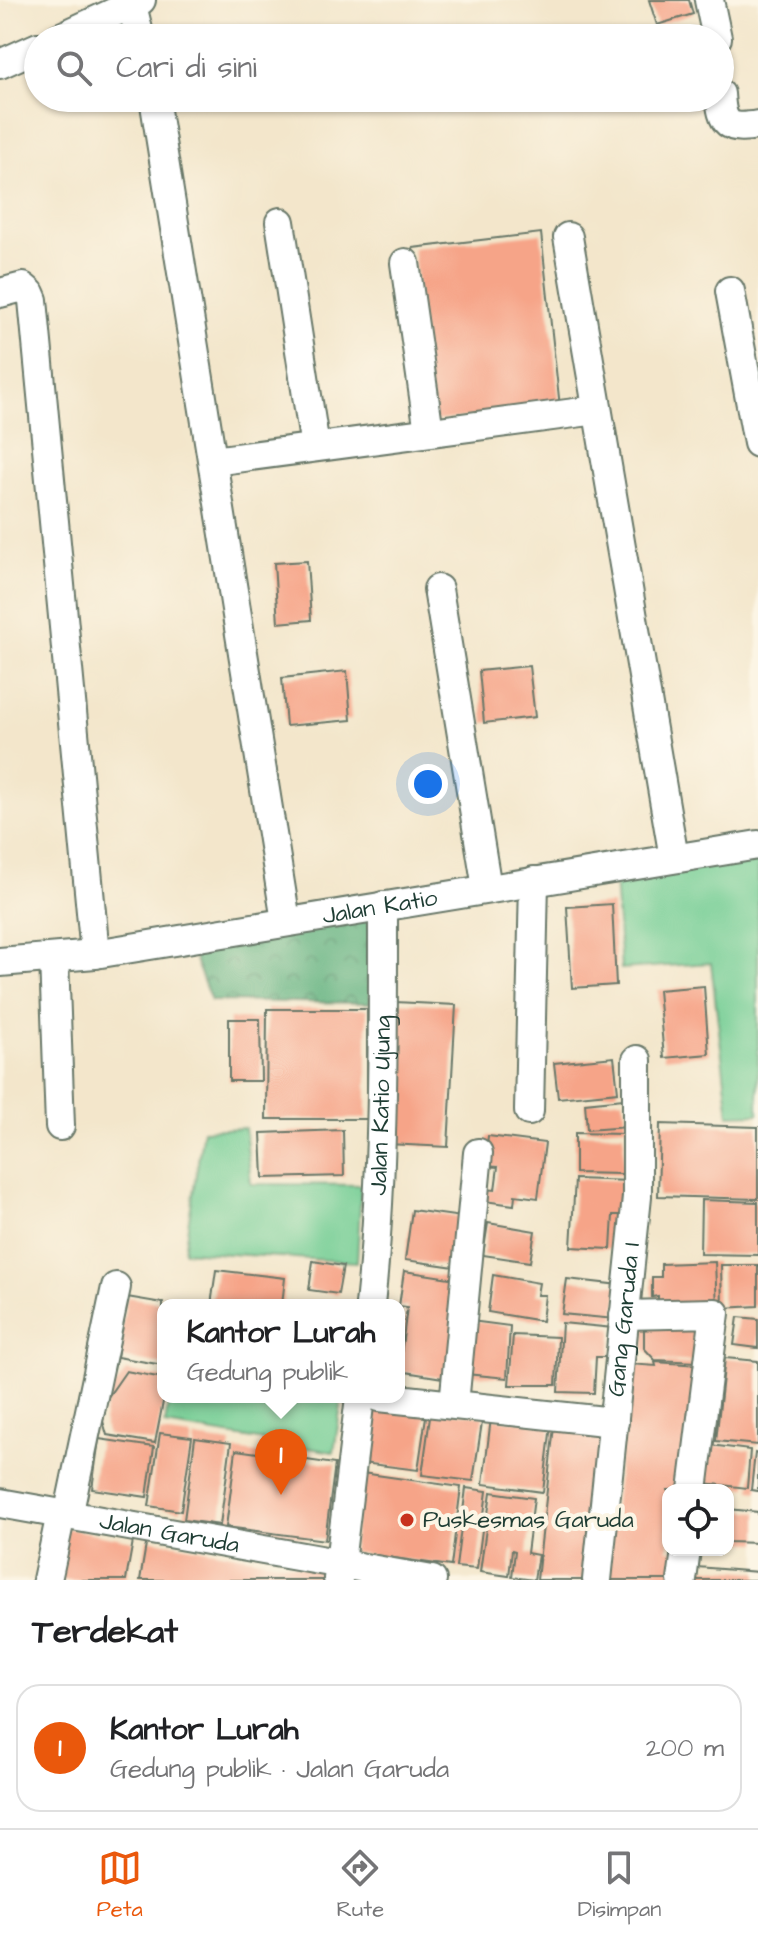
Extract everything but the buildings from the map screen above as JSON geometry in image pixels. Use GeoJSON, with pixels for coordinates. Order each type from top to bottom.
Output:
{"type":"FeatureCollection","features":[{"type":"Feature","properties":{"kind":"street"},"geometry":{"type":"LineString","coordinates":[[709,0],[714,24]]}},
{"type":"Feature","properties":{"kind":"street"},"geometry":{"type":"LineString","coordinates":[[90,24],[137,3],[139,24]]}},
{"type":"Feature","properties":{"kind":"street"},"geometry":{"type":"LineString","coordinates":[[0,64],[24,53]]}},
{"type":"Feature","properties":{"kind":"street"},"geometry":{"type":"LineString","coordinates":[[156,112],[286,921]]}},
{"type":"Feature","properties":{"kind":"street"},"geometry":{"type":"LineString","coordinates":[[722,112],[723,119],[737,128],[758,125]]}},
{"type":"Feature","properties":{"kind":"street"},"geometry":{"type":"LineString","coordinates":[[280,222],[315,447]]}},
{"type":"Feature","properties":{"kind":"street"},"geometry":{"type":"LineString","coordinates":[[568,237],[674,858]]}},
{"type":"Feature","properties":{"kind":"street"},"geometry":{"type":"LineString","coordinates":[[405,263],[429,432]]}},
{"type":"Feature","properties":{"kind":"street"},"geometry":{"type":"LineString","coordinates":[[0,293],[23,287],[33,300],[95,954]]}},
{"type":"Feature","properties":{"kind":"street"},"geometry":{"type":"LineString","coordinates":[[730,291],[758,443]]}},
{"type":"Feature","properties":{"kind":"street"},"geometry":{"type":"LineString","coordinates":[[213,461],[597,410]]}},
{"type":"Feature","properties":{"kind":"street"},"geometry":{"type":"LineString","coordinates":[[438,589],[487,888]]}},
{"type":"Feature","properties":{"kind":"street","name":"Jalan Katio"},"geometry":{"type":"LineString","coordinates":[[0,962],[95,954],[758,845]]}},
{"type":"Feature","properties":{"kind":"street"},"geometry":{"type":"LineString","coordinates":[[529,1111],[534,881]]}},
{"type":"Feature","properties":{"kind":"street","name":"Jalan Katio Ujung"},"geometry":{"type":"LineString","coordinates":[[370,1299],[380,1162],[383,906]]}},
{"type":"Feature","properties":{"kind":"street"},"geometry":{"type":"LineString","coordinates":[[54,958],[60,1126]]}},
{"type":"Feature","properties":{"kind":"street","name":"Gang Garuda I"},"geometry":{"type":"LineString","coordinates":[[597,1580],[637,1197],[637,1060]]}},
{"type":"Feature","properties":{"kind":"street"},"geometry":{"type":"LineString","coordinates":[[454,1404],[478,1153]]}},
{"type":"Feature","properties":{"kind":"street"},"geometry":{"type":"LineString","coordinates":[[47,1580],[116,1287]]}},
{"type":"Feature","properties":{"kind":"street"},"geometry":{"type":"LineString","coordinates":[[624,1315],[715,1313],[694,1484]]}},
{"type":"Feature","properties":{"kind":"street"},"geometry":{"type":"LineString","coordinates":[[405,1399],[614,1422]]}},
{"type":"Feature","properties":{"kind":"street"},"geometry":{"type":"LineString","coordinates":[[338,1572],[359,1403]]}},
{"type":"Feature","properties":{"kind":"street","name":"Jalan Garuda"},"geometry":{"type":"LineString","coordinates":[[0,1503],[338,1572],[432,1580]]}},
{"type":"Feature","properties":{"kind":"street"},"geometry":{"type":"LineString","coordinates":[[682,1580],[685,1556]]}},
{"type":"Feature","properties":{"kind":"green space"},"geometry":{"type":"Polygon","coordinates":[[[758,858],[758,1114],[729,1115],[711,963],[621,969],[615,878],[758,858]]]}},
{"type":"Feature","properties":{"kind":"green space"},"geometry":{"type":"Polygon","coordinates":[[[366,919],[371,929],[370,1003],[211,1001],[190,947],[366,919]]]}},
{"type":"Feature","properties":{"kind":"green space"},"geometry":{"type":"Polygon","coordinates":[[[245,1128],[251,1184],[361,1185],[357,1262],[184,1251],[203,1130],[245,1128]]]}},
{"type":"Feature","properties":{"kind":"green space"},"geometry":{"type":"Polygon","coordinates":[[[168,1403],[341,1403],[334,1452],[165,1425],[168,1403]]]}},
{"type":"Feature","properties":{"kind":"place","name":"Kantor Lurah"},"geometry":{"type":"Point","coordinates":[281,1495]}},
{"type":"Feature","properties":{"kind":"place","name":"Puskesmas Garuda"},"geometry":{"type":"Point","coordinates":[407,1520]}}]}
